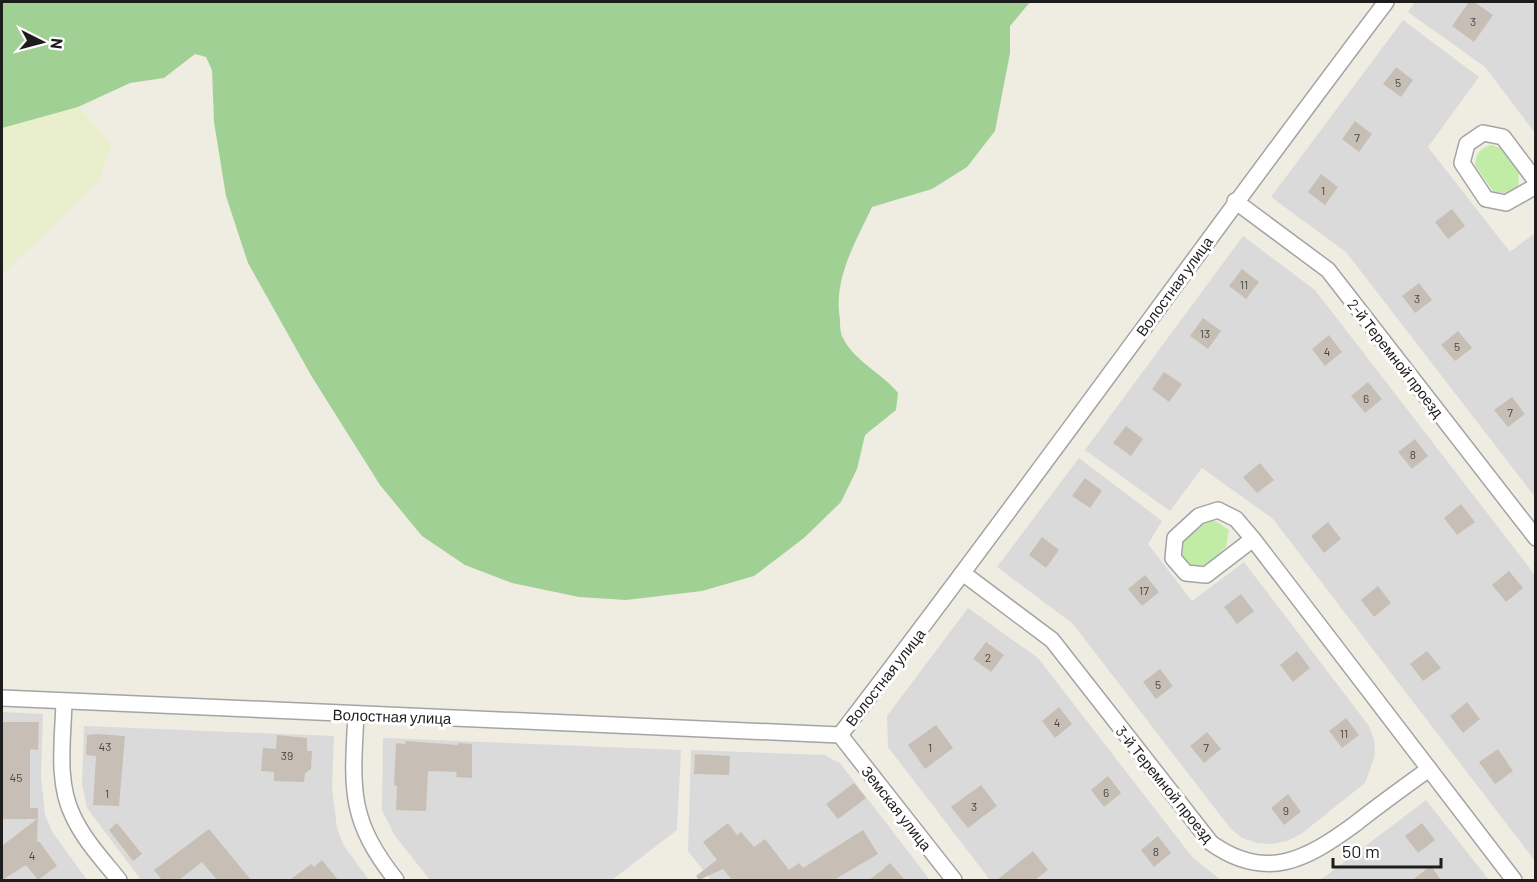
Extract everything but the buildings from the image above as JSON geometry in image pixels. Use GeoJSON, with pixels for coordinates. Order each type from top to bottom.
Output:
{"type":"FeatureCollection","features":[{"type":"Feature","properties":{"kind":"street","name":"Волостная улица"},"geometry":{"type":"LineString","coordinates":[[2,698],[840,735],[964,574],[1235,201],[1386,2]]}},
{"type":"Feature","properties":{"kind":"street"},"geometry":{"type":"LineString","coordinates":[[1536,181],[1503,137],[1483,133],[1467,144],[1462,163],[1486,199],[1506,203],[1536,186]]}},
{"type":"Feature","properties":{"kind":"street","name":"2-й Теремной проезд"},"geometry":{"type":"LineString","coordinates":[[1235,201],[1328,270],[1536,538]]}},
{"type":"Feature","properties":{"kind":"street"},"geometry":{"type":"LineString","coordinates":[[1253,539],[1206,575],[1186,573],[1173,558],[1175,538],[1181,530],[1208,511],[1227,512],[1253,539],[1514,880]]}},
{"type":"Feature","properties":{"kind":"street","name":"3-й Теремной проезд"},"geometry":{"type":"LineString","coordinates":[[964,574],[1052,640],[1211,843],[1235,859],[1249,864],[1278,866],[1305,858],[1429,769]]}},
{"type":"Feature","properties":{"kind":"street"},"geometry":{"type":"LineString","coordinates":[[64,702],[63,778],[68,806],[78,827],[119,880]]}},
{"type":"Feature","properties":{"kind":"street"},"geometry":{"type":"LineString","coordinates":[[356,714],[353,777],[357,813],[371,846],[396,880]]}},
{"type":"Feature","properties":{"kind":"street","name":"Земская улица"},"geometry":{"type":"LineString","coordinates":[[840,735],[954,880]]}},
{"type":"Feature","properties":{"kind":"shaded area"},"geometry":{"type":"Polygon","coordinates":[[[1415,2],[1535,2],[1535,133],[1485,67],[1408,12],[1415,2]]]}},
{"type":"Feature","properties":{"kind":"shaded area"},"geometry":{"type":"Polygon","coordinates":[[[1403,20],[1479,77],[1428,147],[1510,252],[1535,233],[1535,497],[1346,252],[1271,197],[1403,20]]]}},
{"type":"Feature","properties":{"kind":"shaded area"},"geometry":{"type":"Polygon","coordinates":[[[1243,236],[1315,290],[1535,575],[1535,861],[1273,519],[1202,468],[1170,511],[1085,450],[1243,236]]]}},
{"type":"Feature","properties":{"kind":"shaded area"},"geometry":{"type":"Polygon","coordinates":[[[1079,458],[1162,521],[1148,544],[1192,601],[1244,562],[1369,726],[1374,740],[1375,755],[1365,783],[1301,834],[1287,841],[1272,844],[1257,843],[1242,838],[1230,828],[1073,624],[997,567],[1079,458]]]}},
{"type":"Feature","properties":{"kind":"shaded area"},"geometry":{"type":"Polygon","coordinates":[[[968,608],[1038,658],[1193,858],[1221,880],[990,880],[888,747],[887,716],[968,608]]]}},
{"type":"Feature","properties":{"kind":"shaded area"},"geometry":{"type":"Polygon","coordinates":[[[2,712],[43,714],[41,776],[45,815],[53,833],[87,880],[2,880],[2,712]]]}},
{"type":"Feature","properties":{"kind":"shaded area"},"geometry":{"type":"Polygon","coordinates":[[[84,726],[334,736],[332,788],[337,828],[344,846],[369,880],[141,880],[87,808],[82,784],[84,726]]]}},
{"type":"Feature","properties":{"kind":"shaded area"},"geometry":{"type":"Polygon","coordinates":[[[383,738],[681,750],[677,830],[612,880],[430,880],[395,836],[382,810],[383,738]]]}},
{"type":"Feature","properties":{"kind":"shaded area"},"geometry":{"type":"Polygon","coordinates":[[[691,750],[824,755],[840,763],[930,880],[711,880],[688,851],[691,750]]]}},
{"type":"Feature","properties":{"kind":"shaded area"},"geometry":{"type":"Polygon","coordinates":[[[1426,800],[1489,880],[1318,880],[1326,876],[1426,800]]]}},
{"type":"Feature","properties":{"kind":"green space"},"geometry":{"type":"Polygon","coordinates":[[[2,2],[1030,2],[1010,26],[1010,53],[995,131],[967,167],[932,189],[872,207],[847,262],[840,290],[842,336],[854,354],[898,393],[896,410],[865,435],[857,469],[841,502],[804,538],[754,576],[702,591],[626,600],[579,597],[512,583],[465,565],[422,536],[380,485],[312,377],[248,263],[226,196],[214,122],[212,70],[206,57],[195,54],[164,78],[130,83],[78,107],[2,128],[2,2]]]}},
{"type":"Feature","properties":{"kind":"green space"},"geometry":{"type":"Polygon","coordinates":[[[78,106],[111,145],[99,181],[2,274],[2,128],[78,106]]]}},
{"type":"Feature","properties":{"kind":"green space"},"geometry":{"type":"Polygon","coordinates":[[[1491,145],[1500,148],[1519,172],[1518,187],[1510,194],[1493,191],[1475,165],[1479,152],[1491,145]]]}},
{"type":"Feature","properties":{"kind":"green space"},"geometry":{"type":"Polygon","coordinates":[[[1215,521],[1229,530],[1226,547],[1206,564],[1192,566],[1188,564],[1183,557],[1182,542],[1207,522],[1215,521]]]}}]}
